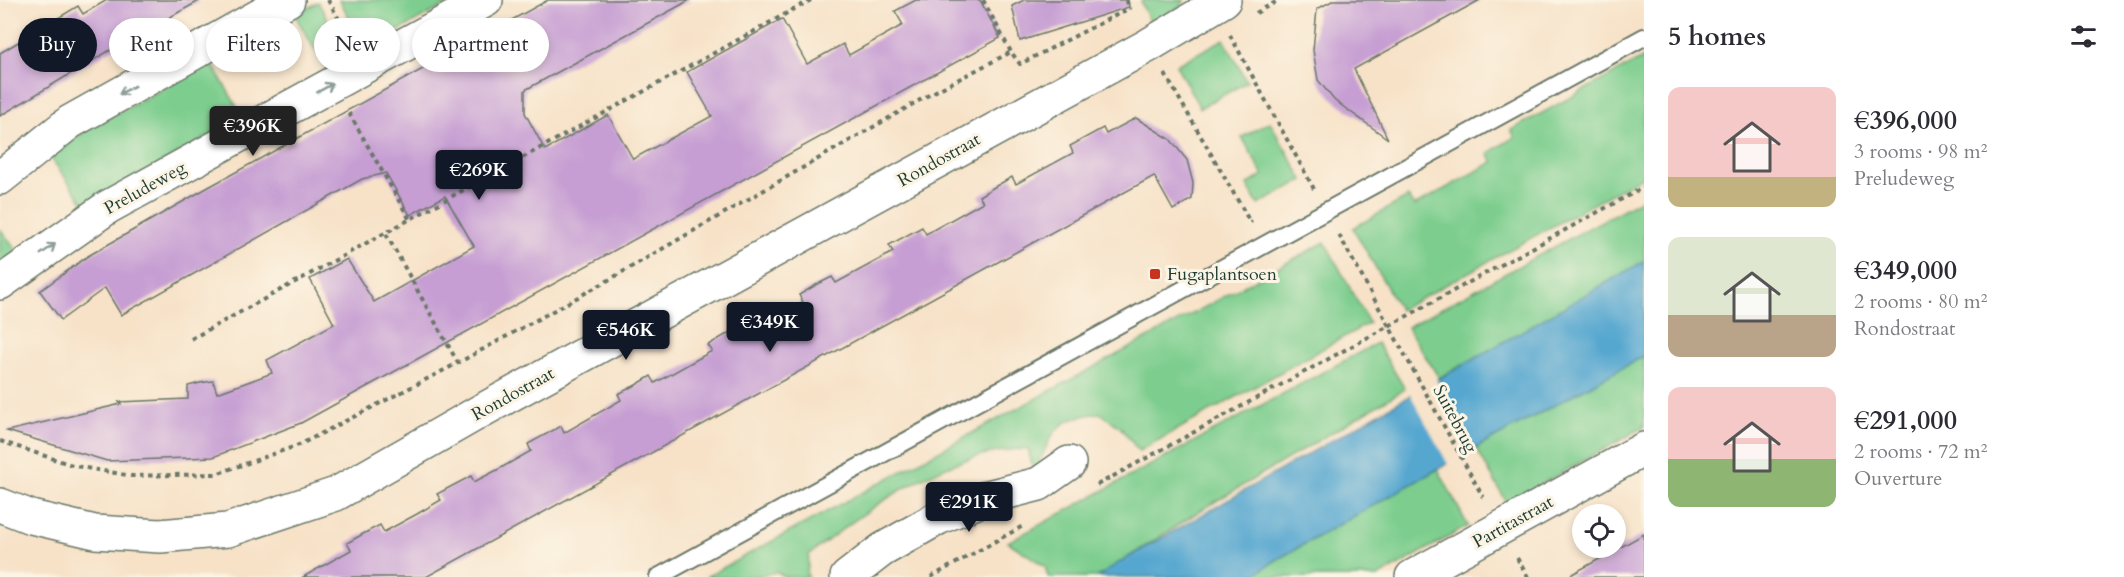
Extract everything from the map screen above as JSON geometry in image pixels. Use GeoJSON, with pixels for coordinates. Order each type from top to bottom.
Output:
{"type":"FeatureCollection","features":[{"type":"Feature","properties":{"kind":"street"},"geometry":{"type":"LineString","coordinates":[[0,178],[70,122],[288,0]]}},
{"type":"Feature","properties":{"kind":"street","name":"Preludeweg"},"geometry":{"type":"LineString","coordinates":[[0,283],[108,207],[486,0]]}},
{"type":"Feature","properties":{"kind":"street","name":"Rondostraat"},"geometry":{"type":"LineString","coordinates":[[0,505],[31,517],[95,532],[160,536],[228,530],[336,494],[481,411],[1149,45],[1216,2]]}},
{"type":"Feature","properties":{"kind":"street","name":"Partitastraat"},"geometry":{"type":"LineString","coordinates":[[1412,577],[1644,449]]}},
{"type":"Feature","properties":{"kind":"street"},"geometry":{"type":"LineString","coordinates":[[847,577],[882,549],[938,518],[988,497],[1039,484],[1069,464]]}},
{"type":"Feature","properties":{"kind":"lane"},"geometry":{"type":"LineString","coordinates":[[658,577],[1644,37]]}},
{"type":"Feature","properties":{"kind":"path"},"geometry":{"type":"LineString","coordinates":[[191,339],[811,0]]}},
{"type":"Feature","properties":{"kind":"path"},"geometry":{"type":"LineString","coordinates":[[983,0],[1020,64],[1130,8]]}},
{"type":"Feature","properties":{"kind":"path"},"geometry":{"type":"LineString","coordinates":[[1127,0],[1149,45],[1250,222]]}},
{"type":"Feature","properties":{"kind":"path","name":"Suitebrug"},"geometry":{"type":"LineString","coordinates":[[1216,2],[1326,211],[1475,483]]}},
{"type":"Feature","properties":{"kind":"path"},"geometry":{"type":"LineString","coordinates":[[0,441],[75,466],[132,476],[216,474],[299,445],[458,363],[727,213],[932,93],[1011,52]]}},
{"type":"Feature","properties":{"kind":"path"},"geometry":{"type":"LineString","coordinates":[[343,104],[410,220]]}},
{"type":"Feature","properties":{"kind":"path"},"geometry":{"type":"LineString","coordinates":[[1096,486],[1644,187]]}},
{"type":"Feature","properties":{"kind":"path"},"geometry":{"type":"LineString","coordinates":[[386,234],[458,363]]}},
{"type":"Feature","properties":{"kind":"path"},"geometry":{"type":"LineString","coordinates":[[931,577],[1024,526]]}},
{"type":"Feature","properties":{"kind":"green space"},"geometry":{"type":"Polygon","coordinates":[[[339,0],[455,0],[422,18],[412,18],[412,23],[400,30],[400,18],[350,18],[339,0]]]}},
{"type":"Feature","properties":{"kind":"green space"},"geometry":{"type":"Polygon","coordinates":[[[1145,0],[1184,0],[1182,6],[1151,25],[1141,2],[1145,0]]]}},
{"type":"Feature","properties":{"kind":"green space"},"geometry":{"type":"Polygon","coordinates":[[[318,2],[327,18],[314,18],[314,49],[302,27],[302,18],[297,18],[295,15],[318,2]]]}},
{"type":"Feature","properties":{"kind":"green space"},"geometry":{"type":"Polygon","coordinates":[[[1224,39],[1247,82],[1200,108],[1176,65],[1224,39]]]}},
{"type":"Feature","properties":{"kind":"green space"},"geometry":{"type":"Polygon","coordinates":[[[1644,57],[1644,176],[1400,310],[1353,228],[1408,197],[1414,206],[1493,162],[1488,153],[1515,137],[1511,130],[1644,57]]]}},
{"type":"Feature","properties":{"kind":"green space"},"geometry":{"type":"Polygon","coordinates":[[[206,65],[206,72],[217,72],[243,117],[86,206],[50,157],[87,130],[206,65]]]}},
{"type":"Feature","properties":{"kind":"green space"},"geometry":{"type":"Polygon","coordinates":[[[1270,122],[1303,180],[1258,205],[1247,185],[1263,175],[1242,137],[1270,122]]]}},
{"type":"Feature","properties":{"kind":"green space"},"geometry":{"type":"Polygon","coordinates":[[[1644,198],[1644,264],[1439,378],[1407,327],[1644,198]]]}},
{"type":"Feature","properties":{"kind":"green space"},"geometry":{"type":"Polygon","coordinates":[[[0,229],[19,253],[0,266],[0,229]]]}},
{"type":"Feature","properties":{"kind":"green space"},"geometry":{"type":"Polygon","coordinates":[[[1325,242],[1369,323],[1139,451],[1120,427],[1100,413],[1072,419],[1056,430],[1034,472],[1028,449],[998,452],[969,459],[940,470],[884,500],[809,555],[807,575],[809,577],[785,577],[777,572],[752,577],[706,577],[1325,242]]]}},
{"type":"Feature","properties":{"kind":"green space"},"geometry":{"type":"Polygon","coordinates":[[[1377,343],[1405,389],[1198,512],[1098,577],[1048,577],[1045,566],[1008,542],[1377,343]]]}},
{"type":"Feature","properties":{"kind":"green space"},"geometry":{"type":"Polygon","coordinates":[[[1644,356],[1644,427],[1507,503],[1476,448],[1644,356]]]}},
{"type":"Feature","properties":{"kind":"green space"},"geometry":{"type":"Polygon","coordinates":[[[1438,469],[1468,526],[1378,577],[1251,577],[1278,559],[1438,469]]]}},
{"type":"Feature","properties":{"kind":"water"},"geometry":{"type":"Polygon","coordinates":[[[1644,261],[1644,356],[1438,469],[1278,559],[1251,577],[1098,577],[1120,562],[1644,261]]]}},
{"type":"Feature","properties":{"kind":"pier"},"geometry":{"type":"Polygon","coordinates":[[[1435,377],[1475,452],[1449,466],[1409,392],[1435,377]]]}},
{"type":"Feature","properties":{"kind":"building"},"geometry":{"type":"Polygon","coordinates":[[[107,0],[201,0],[168,18],[109,18],[109,51],[97,58],[97,18],[58,18],[78,6],[83,14],[107,0]]]}},
{"type":"Feature","properties":{"kind":"building"},"geometry":{"type":"Polygon","coordinates":[[[548,0],[690,0],[525,90],[525,113],[545,150],[608,115],[633,159],[712,116],[687,72],[782,19],[807,64],[843,44],[849,55],[903,25],[895,11],[916,0],[980,0],[1000,38],[301,423],[213,457],[107,461],[7,431],[121,404],[119,402],[188,399],[188,386],[200,383],[213,381],[217,393],[272,373],[267,360],[334,324],[310,279],[347,259],[374,302],[474,246],[445,196],[410,215],[386,173],[362,179],[121,315],[105,288],[61,320],[40,291],[88,256],[417,72],[549,72],[549,18],[515,18],[548,0]]]}},
{"type":"Feature","properties":{"kind":"building"},"geometry":{"type":"Polygon","coordinates":[[[1024,0],[1128,0],[1129,7],[1020,41],[1012,6],[1024,0]]]}},
{"type":"Feature","properties":{"kind":"building"},"geometry":{"type":"Polygon","coordinates":[[[1334,0],[1480,0],[1354,69],[1388,139],[1334,100],[1318,80],[1313,50],[1317,9],[1334,0]]]}},
{"type":"Feature","properties":{"kind":"building"},"geometry":{"type":"Polygon","coordinates":[[[18,42],[18,72],[74,72],[0,116],[0,53],[18,42]]]}},
{"type":"Feature","properties":{"kind":"building"},"geometry":{"type":"Polygon","coordinates":[[[1136,118],[1170,139],[1187,160],[1193,183],[1192,199],[1173,210],[1154,176],[426,577],[303,577],[351,550],[347,543],[363,534],[380,525],[384,532],[441,500],[437,494],[471,476],[474,482],[531,451],[528,444],[561,426],[564,433],[621,400],[618,394],[651,376],[655,383],[712,351],[708,345],[741,326],[745,333],[803,302],[799,295],[816,285],[832,277],[836,283],[893,252],[889,245],[922,227],[926,234],[983,202],[979,196],[1012,177],[1016,184],[1073,153],[1070,146],[1103,128],[1106,134],[1136,118]]]}},
{"type":"Feature","properties":{"kind":"building"},"geometry":{"type":"Polygon","coordinates":[[[1644,534],[1644,577],[1567,577],[1601,558],[1626,558],[1626,544],[1644,534]]]}},
{"type":"Feature","properties":{"kind":"place","name":"Fugaplantsoen"},"geometry":{"type":"Point","coordinates":[1155,274]}}]}
